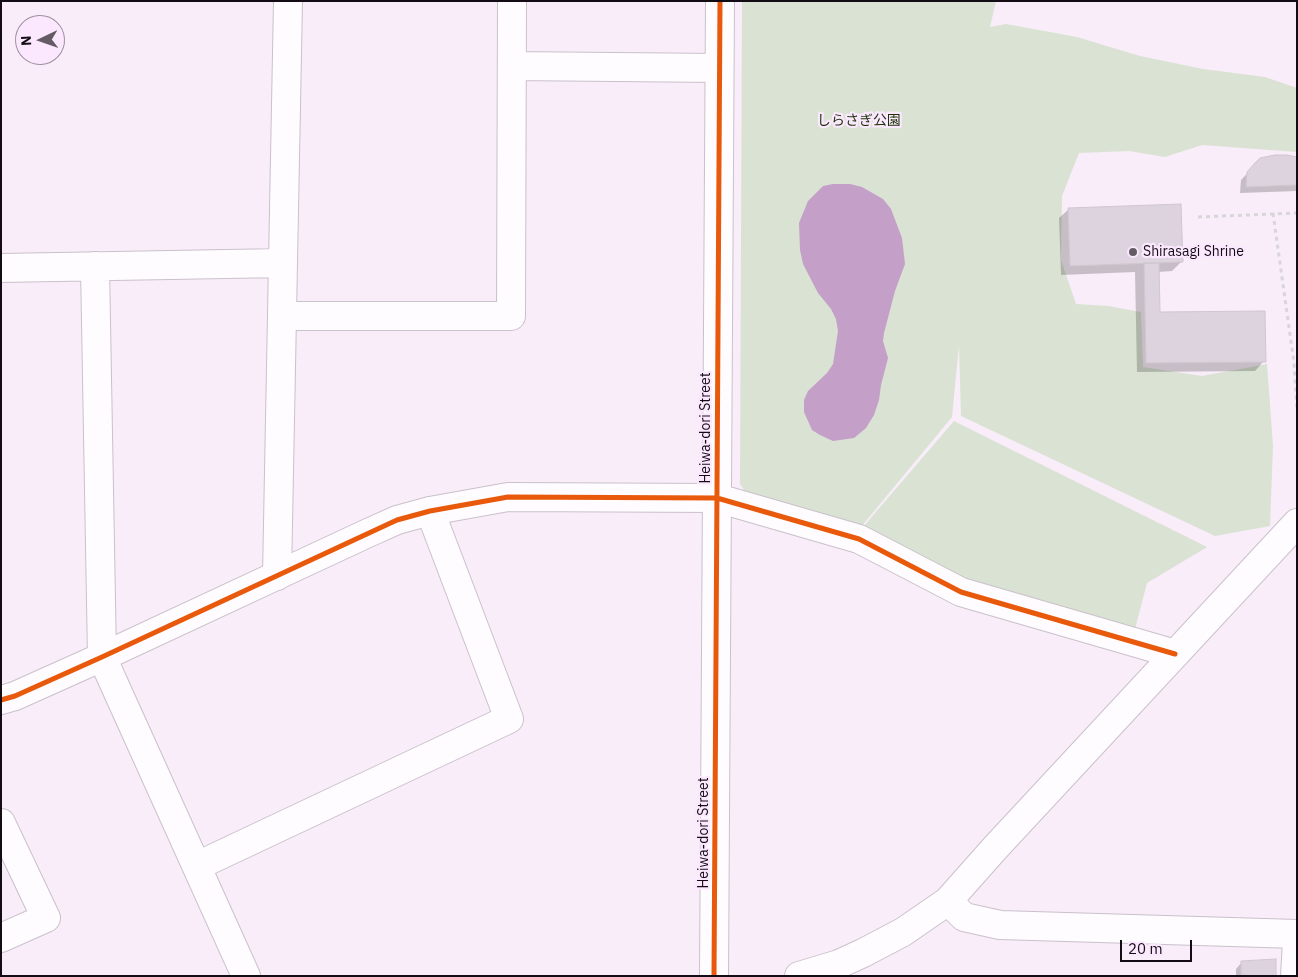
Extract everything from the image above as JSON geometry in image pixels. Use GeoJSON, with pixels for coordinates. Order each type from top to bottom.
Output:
{"type":"FeatureCollection","features":[{"type":"Feature","properties":{"kind":"street"},"geometry":{"type":"LineString","coordinates":[[277,576],[288,1]]}},
{"type":"Feature","properties":{"kind":"street"},"geometry":{"type":"LineString","coordinates":[[282,316],[511,316],[512,1]]}},
{"type":"Feature","properties":{"kind":"street","name":"Heiwa-dori Street"},"geometry":{"type":"LineString","coordinates":[[714,976],[720,1]]}},
{"type":"Feature","properties":{"kind":"street"},"geometry":{"type":"LineString","coordinates":[[512,66],[719,68]]}},
{"type":"Feature","properties":{"kind":"street"},"geometry":{"type":"LineString","coordinates":[[1,268],[283,263]]}},
{"type":"Feature","properties":{"kind":"street"},"geometry":{"type":"LineString","coordinates":[[95,266],[102,657],[246,976]]}},
{"type":"Feature","properties":{"kind":"street"},"geometry":{"type":"LineString","coordinates":[[1,700],[15,696],[102,657],[398,520],[430,511],[508,497],[717,498],[859,539],[961,592],[1175,654]]}},
{"type":"Feature","properties":{"kind":"street"},"geometry":{"type":"LineString","coordinates":[[197,866],[509,719],[430,511]]}},
{"type":"Feature","properties":{"kind":"street"},"geometry":{"type":"LineString","coordinates":[[800,976],[839,964],[863,953],[903,932],[948,901],[1297,523]]}},
{"type":"Feature","properties":{"kind":"street"},"geometry":{"type":"LineString","coordinates":[[1,823],[46,918],[1,938]]}},
{"type":"Feature","properties":{"kind":"street"},"geometry":{"type":"LineString","coordinates":[[948,901],[964,917],[1000,925],[1297,934]]}},
{"type":"Feature","properties":{"kind":"street"},"geometry":{"type":"LineString","coordinates":[[1295,976],[1297,941]]}},
{"type":"Feature","properties":{"kind":"path"},"geometry":{"type":"LineString","coordinates":[[1273,213],[1294,363],[1297,408]]}},
{"type":"Feature","properties":{"kind":"path"},"geometry":{"type":"LineString","coordinates":[[1198,217],[1297,213]]}},
{"type":"Feature","properties":{"kind":"green space","name":"しらさぎ公園"},"geometry":{"type":"Polygon","coordinates":[[[742,1],[996,1],[990,27],[1006,24],[1077,37],[1140,56],[1203,69],[1265,77],[1297,88],[1297,152],[1202,145],[1165,157],[1129,151],[1079,153],[1062,196],[1061,260],[1076,304],[1108,306],[1141,312],[1143,367],[1202,376],[1267,364],[1273,446],[1270,526],[1215,536],[961,416],[959,345],[952,417],[861,527],[748,496],[740,484],[742,1]]]}},
{"type":"Feature","properties":{"kind":"green space"},"geometry":{"type":"Polygon","coordinates":[[[954,421],[1207,547],[1147,583],[1135,629],[965,581],[863,527],[954,421]]]}},
{"type":"Feature","properties":{"kind":"shaded area"},"geometry":{"type":"Polygon","coordinates":[[[850,184],[862,187],[883,199],[891,209],[902,238],[905,264],[895,291],[884,333],[883,341],[888,358],[874,415],[866,428],[854,438],[833,441],[812,430],[804,412],[804,400],[808,391],[827,373],[833,364],[838,331],[836,319],[831,309],[818,293],[803,264],[800,250],[799,223],[808,201],[823,186],[850,184]]]}},
{"type":"Feature","properties":{"kind":"building"},"geometry":{"type":"Polygon","coordinates":[[[1275,155],[1297,157],[1297,185],[1246,187],[1247,172],[1254,164],[1260,158],[1275,155]]]}},
{"type":"Feature","properties":{"kind":"building"},"geometry":{"type":"Polygon","coordinates":[[[1181,204],[1183,262],[1070,266],[1068,208],[1181,204]]]}},
{"type":"Feature","properties":{"kind":"building"},"geometry":{"type":"Polygon","coordinates":[[[1144,263],[1159,263],[1160,312],[1265,311],[1266,362],[1146,363],[1144,263]]]}},
{"type":"Feature","properties":{"kind":"building"},"geometry":{"type":"Polygon","coordinates":[[[1276,959],[1276,976],[1241,976],[1241,961],[1276,959]]]}},
{"type":"Feature","properties":{"kind":"cycle path"},"geometry":{"type":"LineString","coordinates":[[714,976],[720,1]]}},
{"type":"Feature","properties":{"kind":"cycle path"},"geometry":{"type":"LineString","coordinates":[[1,700],[15,696],[102,657],[397,520],[430,511],[508,497],[717,498],[859,539],[961,592],[1175,654]]}},
{"type":"Feature","properties":{"kind":"place","name":"Shirasagi Shrine"},"geometry":{"type":"Point","coordinates":[1133,252]}}]}
